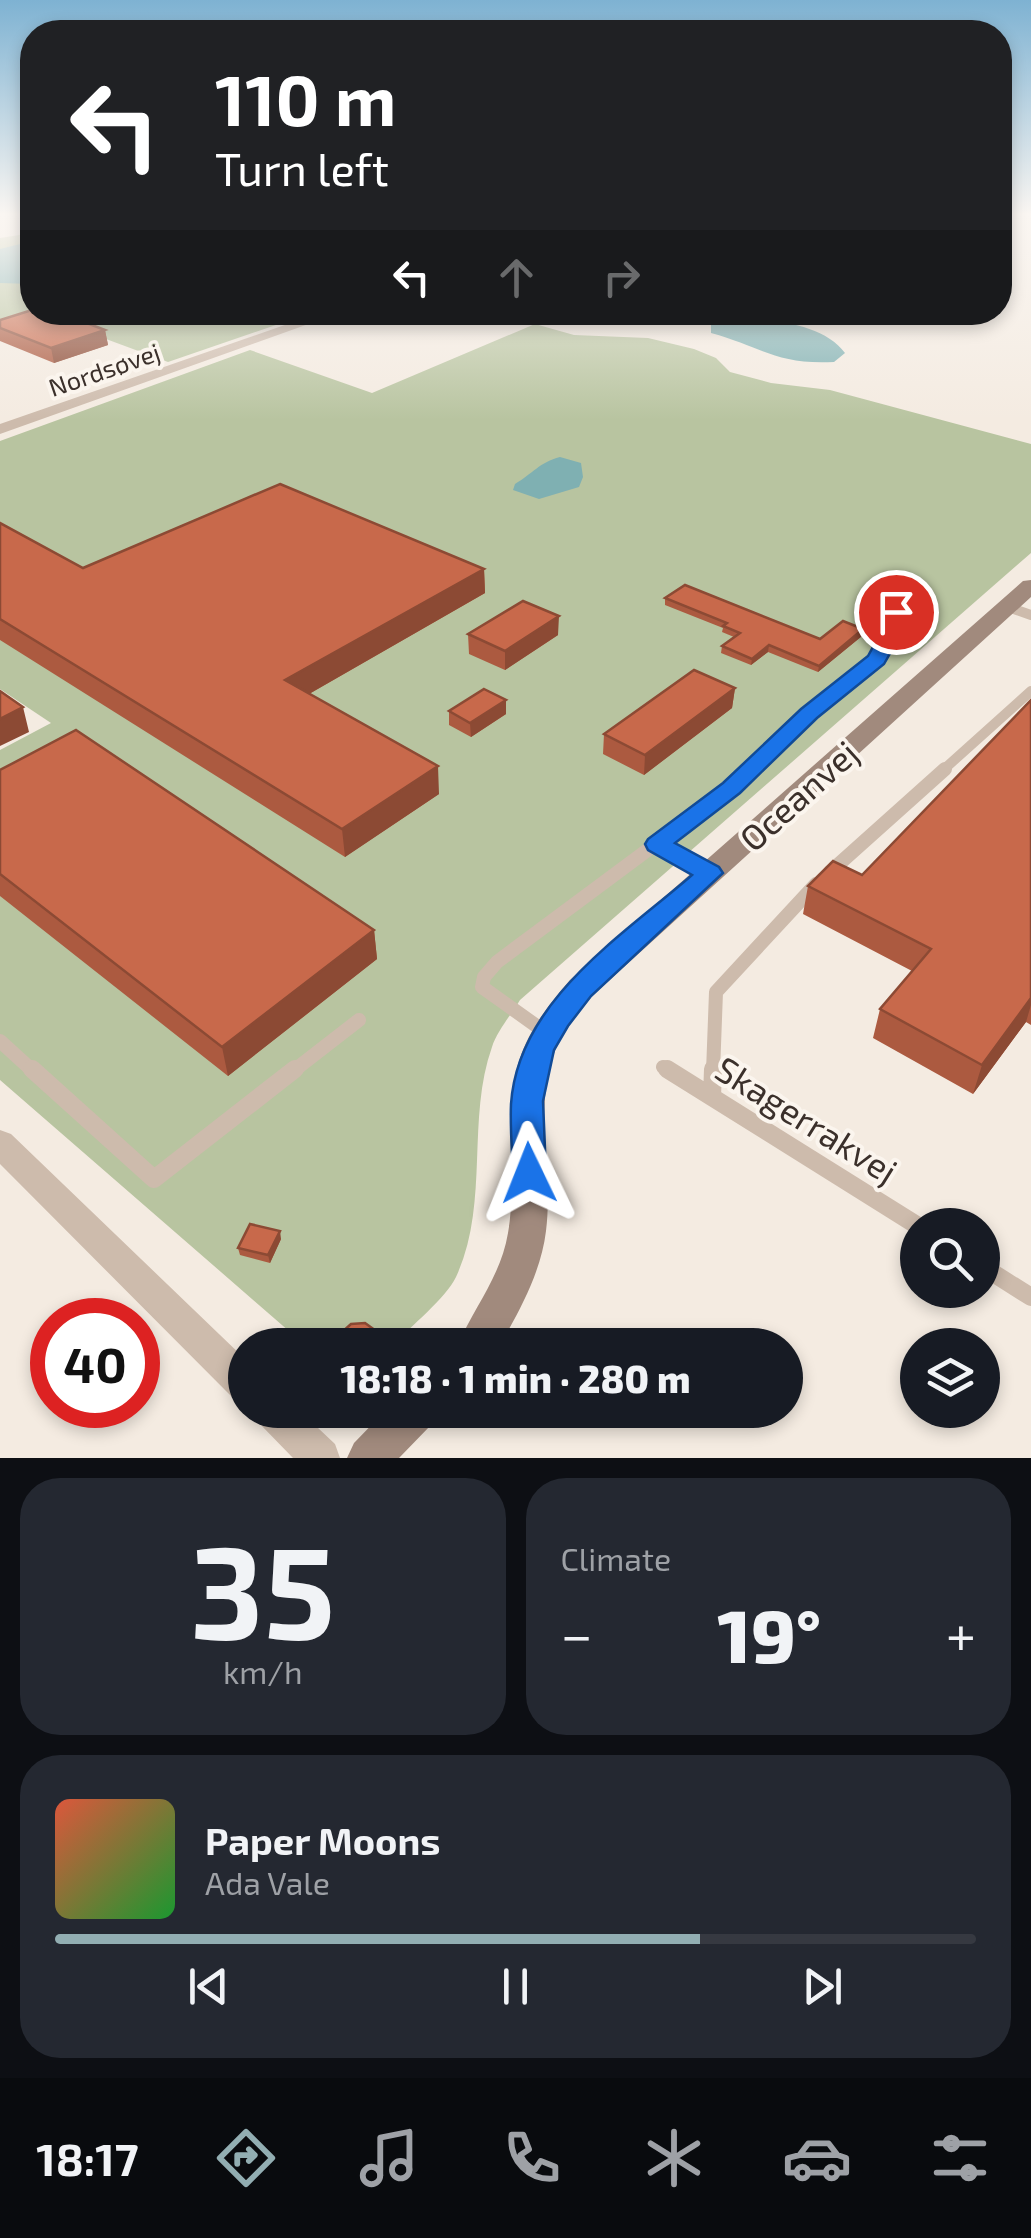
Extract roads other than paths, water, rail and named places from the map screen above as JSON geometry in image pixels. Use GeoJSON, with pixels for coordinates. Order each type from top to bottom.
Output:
{"type":"FeatureCollection","features":[{"type":"Feature","properties":{"kind":"street","name":"Nordsøvej"},"geometry":{"type":"LineString","coordinates":[[0,429],[299,325]]}},
{"type":"Feature","properties":{"kind":"street","name":"Oceanvej"},"geometry":{"type":"LineString","coordinates":[[488,1328],[508,1292],[527,1235],[527,1101],[539,1048],[581,988],[1023,602]]}},
{"type":"Feature","properties":{"kind":"street"},"geometry":{"type":"LineString","coordinates":[[0,1144],[228,1367]]}},
{"type":"Feature","properties":{"kind":"street"},"geometry":{"type":"LineString","coordinates":[[290,1428],[321,1458]]}},
{"type":"Feature","properties":{"kind":"street"},"geometry":{"type":"LineString","coordinates":[[370,1458],[399,1428]]}},
{"type":"Feature","properties":{"kind":"lane"},"geometry":{"type":"LineString","coordinates":[[548,1034],[498,1002],[482,987],[484,977],[497,962],[731,788],[809,714],[876,659],[891,634],[896,612]]}},
{"type":"Feature","properties":{"kind":"lane"},"geometry":{"type":"LineString","coordinates":[[712,1097],[716,992],[791,906],[1031,690]]}},
{"type":"Feature","properties":{"kind":"lane"},"geometry":{"type":"LineString","coordinates":[[657,844],[710,873]]}},
{"type":"Feature","properties":{"kind":"lane"},"geometry":{"type":"LineString","coordinates":[[0,1041],[154,1179],[359,1020]]}},
{"type":"Feature","properties":{"kind":"lane","name":"Skagerrakvej"},"geometry":{"type":"LineString","coordinates":[[663,1067],[900,1215]]}},
{"type":"Feature","properties":{"kind":"lane"},"geometry":{"type":"LineString","coordinates":[[1000,1277],[1031,1296]]}},
{"type":"Feature","properties":{"kind":"water"},"geometry":{"type":"Polygon","coordinates":[[[711,325],[796,325],[821,334],[845,353],[834,362],[797,361],[711,333],[711,325]]]}},
{"type":"Feature","properties":{"kind":"water"},"geometry":{"type":"Polygon","coordinates":[[[560,457],[581,463],[583,477],[579,487],[539,499],[513,490],[515,484],[536,469],[560,457]]]}}]}
